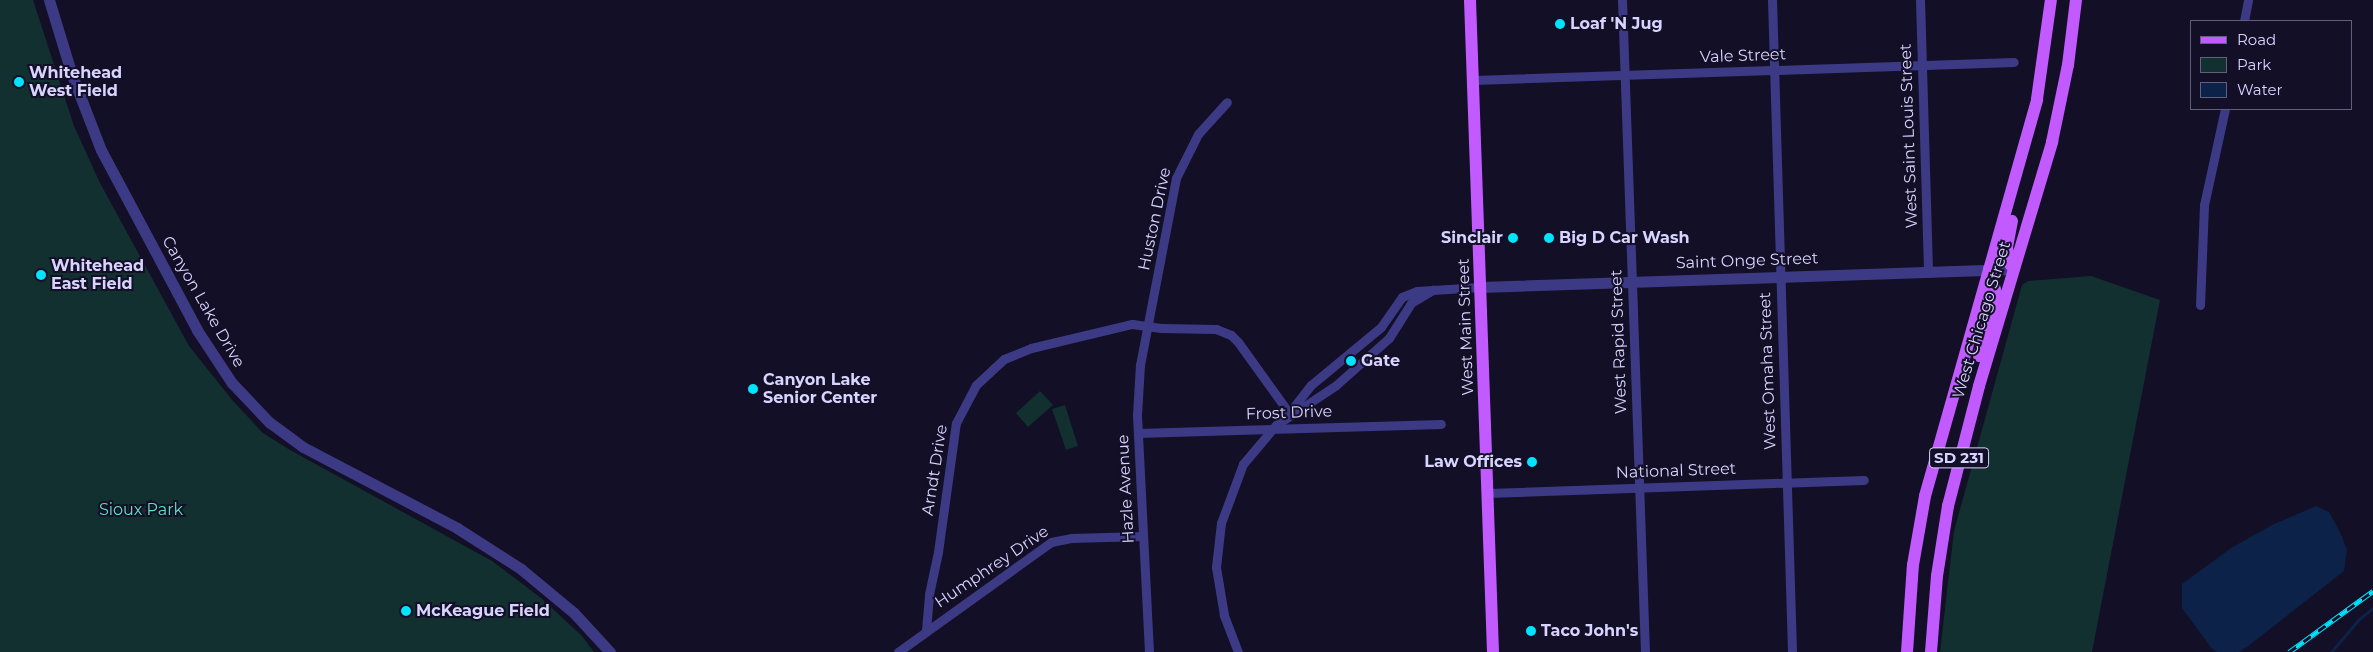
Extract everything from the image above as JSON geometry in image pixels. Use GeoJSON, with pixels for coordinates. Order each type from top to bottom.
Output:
{"type":"FeatureCollection","features":[{"type":"Feature","properties":{"kind":"main road","name":"West Main Street"},"geometry":{"type":"LineString","coordinates":[[1470,0],[1493,652]]}},
{"type":"Feature","properties":{"kind":"main road","name":"West Chicago Street"},"geometry":{"type":"LineString","coordinates":[[1907,652],[1913,565],[1925,496],[2040,89],[2052,0]]}},
{"type":"Feature","properties":{"kind":"main road","name":"West Chicago Street"},"geometry":{"type":"LineString","coordinates":[[1931,652],[1941,543],[1965,437],[2058,116],[2076,2]]}},
{"type":"Feature","properties":{"kind":"main road"},"geometry":{"type":"LineString","coordinates":[[2014,269],[2010,264],[2007,238],[2033,145],[2040,89]]}},
{"type":"Feature","properties":{"kind":"main road"},"geometry":{"type":"LineString","coordinates":[[1965,437],[1972,382],[1996,293],[1996,285],[1989,269]]}},
{"type":"Feature","properties":{"kind":"street","name":"Canyon Lake Drive"},"geometry":{"type":"LineString","coordinates":[[49,0],[75,83],[100,150],[197,330],[232,383],[268,422],[303,446],[457,528],[521,569],[574,613],[610,652]]}},
{"type":"Feature","properties":{"kind":"street","name":"West Rapid Street"},"geometry":{"type":"LineString","coordinates":[[1622,0],[1645,652]]}},
{"type":"Feature","properties":{"kind":"street","name":"West Omaha Street"},"geometry":{"type":"LineString","coordinates":[[1772,0],[1792,652]]}},
{"type":"Feature","properties":{"kind":"street","name":"West Saint Louis Street"},"geometry":{"type":"LineString","coordinates":[[1920,0],[1928,271]]}},
{"type":"Feature","properties":{"kind":"street"},"geometry":{"type":"LineString","coordinates":[[2244,20],[2248,0]]}},
{"type":"Feature","properties":{"kind":"street","name":"Vale Street"},"geometry":{"type":"LineString","coordinates":[[1474,80],[2014,62]]}},
{"type":"Feature","properties":{"kind":"street","name":"Huston Drive"},"geometry":{"type":"LineString","coordinates":[[1147,326],[1179,170],[1204,125],[1227,102]]}},
{"type":"Feature","properties":{"kind":"street"},"geometry":{"type":"LineString","coordinates":[[2200,305],[2204,205],[2226,110]]}},
{"type":"Feature","properties":{"kind":"street","name":"Saint Onge Street"},"geometry":{"type":"LineString","coordinates":[[1480,288],[2014,269]]}},
{"type":"Feature","properties":{"kind":"street"},"geometry":{"type":"LineString","coordinates":[[1289,413],[1311,385],[1381,327],[1402,297],[1417,291],[1480,288]]}},
{"type":"Feature","properties":{"kind":"street"},"geometry":{"type":"LineString","coordinates":[[1238,652],[1220,598],[1216,567],[1218,538],[1236,478],[1252,450],[1271,429],[1289,413],[1341,381],[1389,338],[1411,303],[1433,290]]}},
{"type":"Feature","properties":{"kind":"street","name":"Arndt Drive"},"geometry":{"type":"LineString","coordinates":[[926,630],[928,594],[938,552],[953,435],[961,411],[976,385],[995,365],[1022,351],[1125,325],[1216,329],[1231,335],[1289,413]]}},
{"type":"Feature","properties":{"kind":"street","name":"Hazle Avenue"},"geometry":{"type":"LineString","coordinates":[[1147,326],[1138,385],[1138,433],[1150,652]]}},
{"type":"Feature","properties":{"kind":"street","name":"Frost Drive"},"geometry":{"type":"LineString","coordinates":[[1138,433],[1441,424]]}},
{"type":"Feature","properties":{"kind":"street","name":"National Street"},"geometry":{"type":"LineString","coordinates":[[1488,493],[1864,480]]}},
{"type":"Feature","properties":{"kind":"street","name":"Humphrey Drive"},"geometry":{"type":"LineString","coordinates":[[898,652],[926,630],[1051,542],[1071,538],[1143,536]]}},
{"type":"Feature","properties":{"kind":"green space","name":"Sioux Park"},"geometry":{"type":"Polygon","coordinates":[[[0,0],[33,0],[74,126],[100,183],[189,346],[233,401],[263,433],[290,450],[492,561],[541,598],[582,636],[594,652],[0,652],[0,0]]]}},
{"type":"Feature","properties":{"kind":"green space"},"geometry":{"type":"Polygon","coordinates":[[[2091,276],[2160,300],[2092,652],[1940,652],[1954,531],[2022,285],[2028,281],[2091,276]]]}},
{"type":"Feature","properties":{"kind":"green space"},"geometry":{"type":"Polygon","coordinates":[[[1040,391],[1053,405],[1028,427],[1016,413],[1040,391]]]}},
{"type":"Feature","properties":{"kind":"green space"},"geometry":{"type":"Polygon","coordinates":[[[1065,405],[1078,446],[1066,450],[1052,409],[1065,405]]]}},
{"type":"Feature","properties":{"kind":"water"},"geometry":{"type":"Polygon","coordinates":[[[2316,506],[2329,512],[2341,534],[2347,550],[2344,571],[2239,652],[2217,652],[2212,649],[2182,608],[2182,584],[2231,548],[2272,525],[2316,506]]]}},
{"type":"Feature","properties":{"kind":"waterway"},"geometry":{"type":"LineString","coordinates":[[2331,652],[2359,619],[2373,608]]}},
{"type":"Feature","properties":{"kind":"railway"},"geometry":{"type":"LineString","coordinates":[[2289,652],[2373,591]]}},
{"type":"Feature","properties":{"kind":"place","name":"Loaf 'N Jug"},"geometry":{"type":"Point","coordinates":[1560,24]}},
{"type":"Feature","properties":{"kind":"place","name":"Whitehead West Field"},"geometry":{"type":"Point","coordinates":[19,82]}},
{"type":"Feature","properties":{"kind":"place","name":"Sinclair"},"geometry":{"type":"Point","coordinates":[1513,238]}},
{"type":"Feature","properties":{"kind":"place","name":"Big D Car Wash"},"geometry":{"type":"Point","coordinates":[1549,238]}},
{"type":"Feature","properties":{"kind":"place","name":"Whitehead East Field"},"geometry":{"type":"Point","coordinates":[41,275]}},
{"type":"Feature","properties":{"kind":"place","name":"Gate"},"geometry":{"type":"Point","coordinates":[1351,361]}},
{"type":"Feature","properties":{"kind":"place","name":"Canyon Lake Senior Center"},"geometry":{"type":"Point","coordinates":[753,389]}},
{"type":"Feature","properties":{"kind":"place","name":"Law Offices"},"geometry":{"type":"Point","coordinates":[1532,462]}},
{"type":"Feature","properties":{"kind":"place","name":"McKeague Field"},"geometry":{"type":"Point","coordinates":[406,611]}},
{"type":"Feature","properties":{"kind":"place","name":"Taco John's"},"geometry":{"type":"Point","coordinates":[1531,631]}}]}
